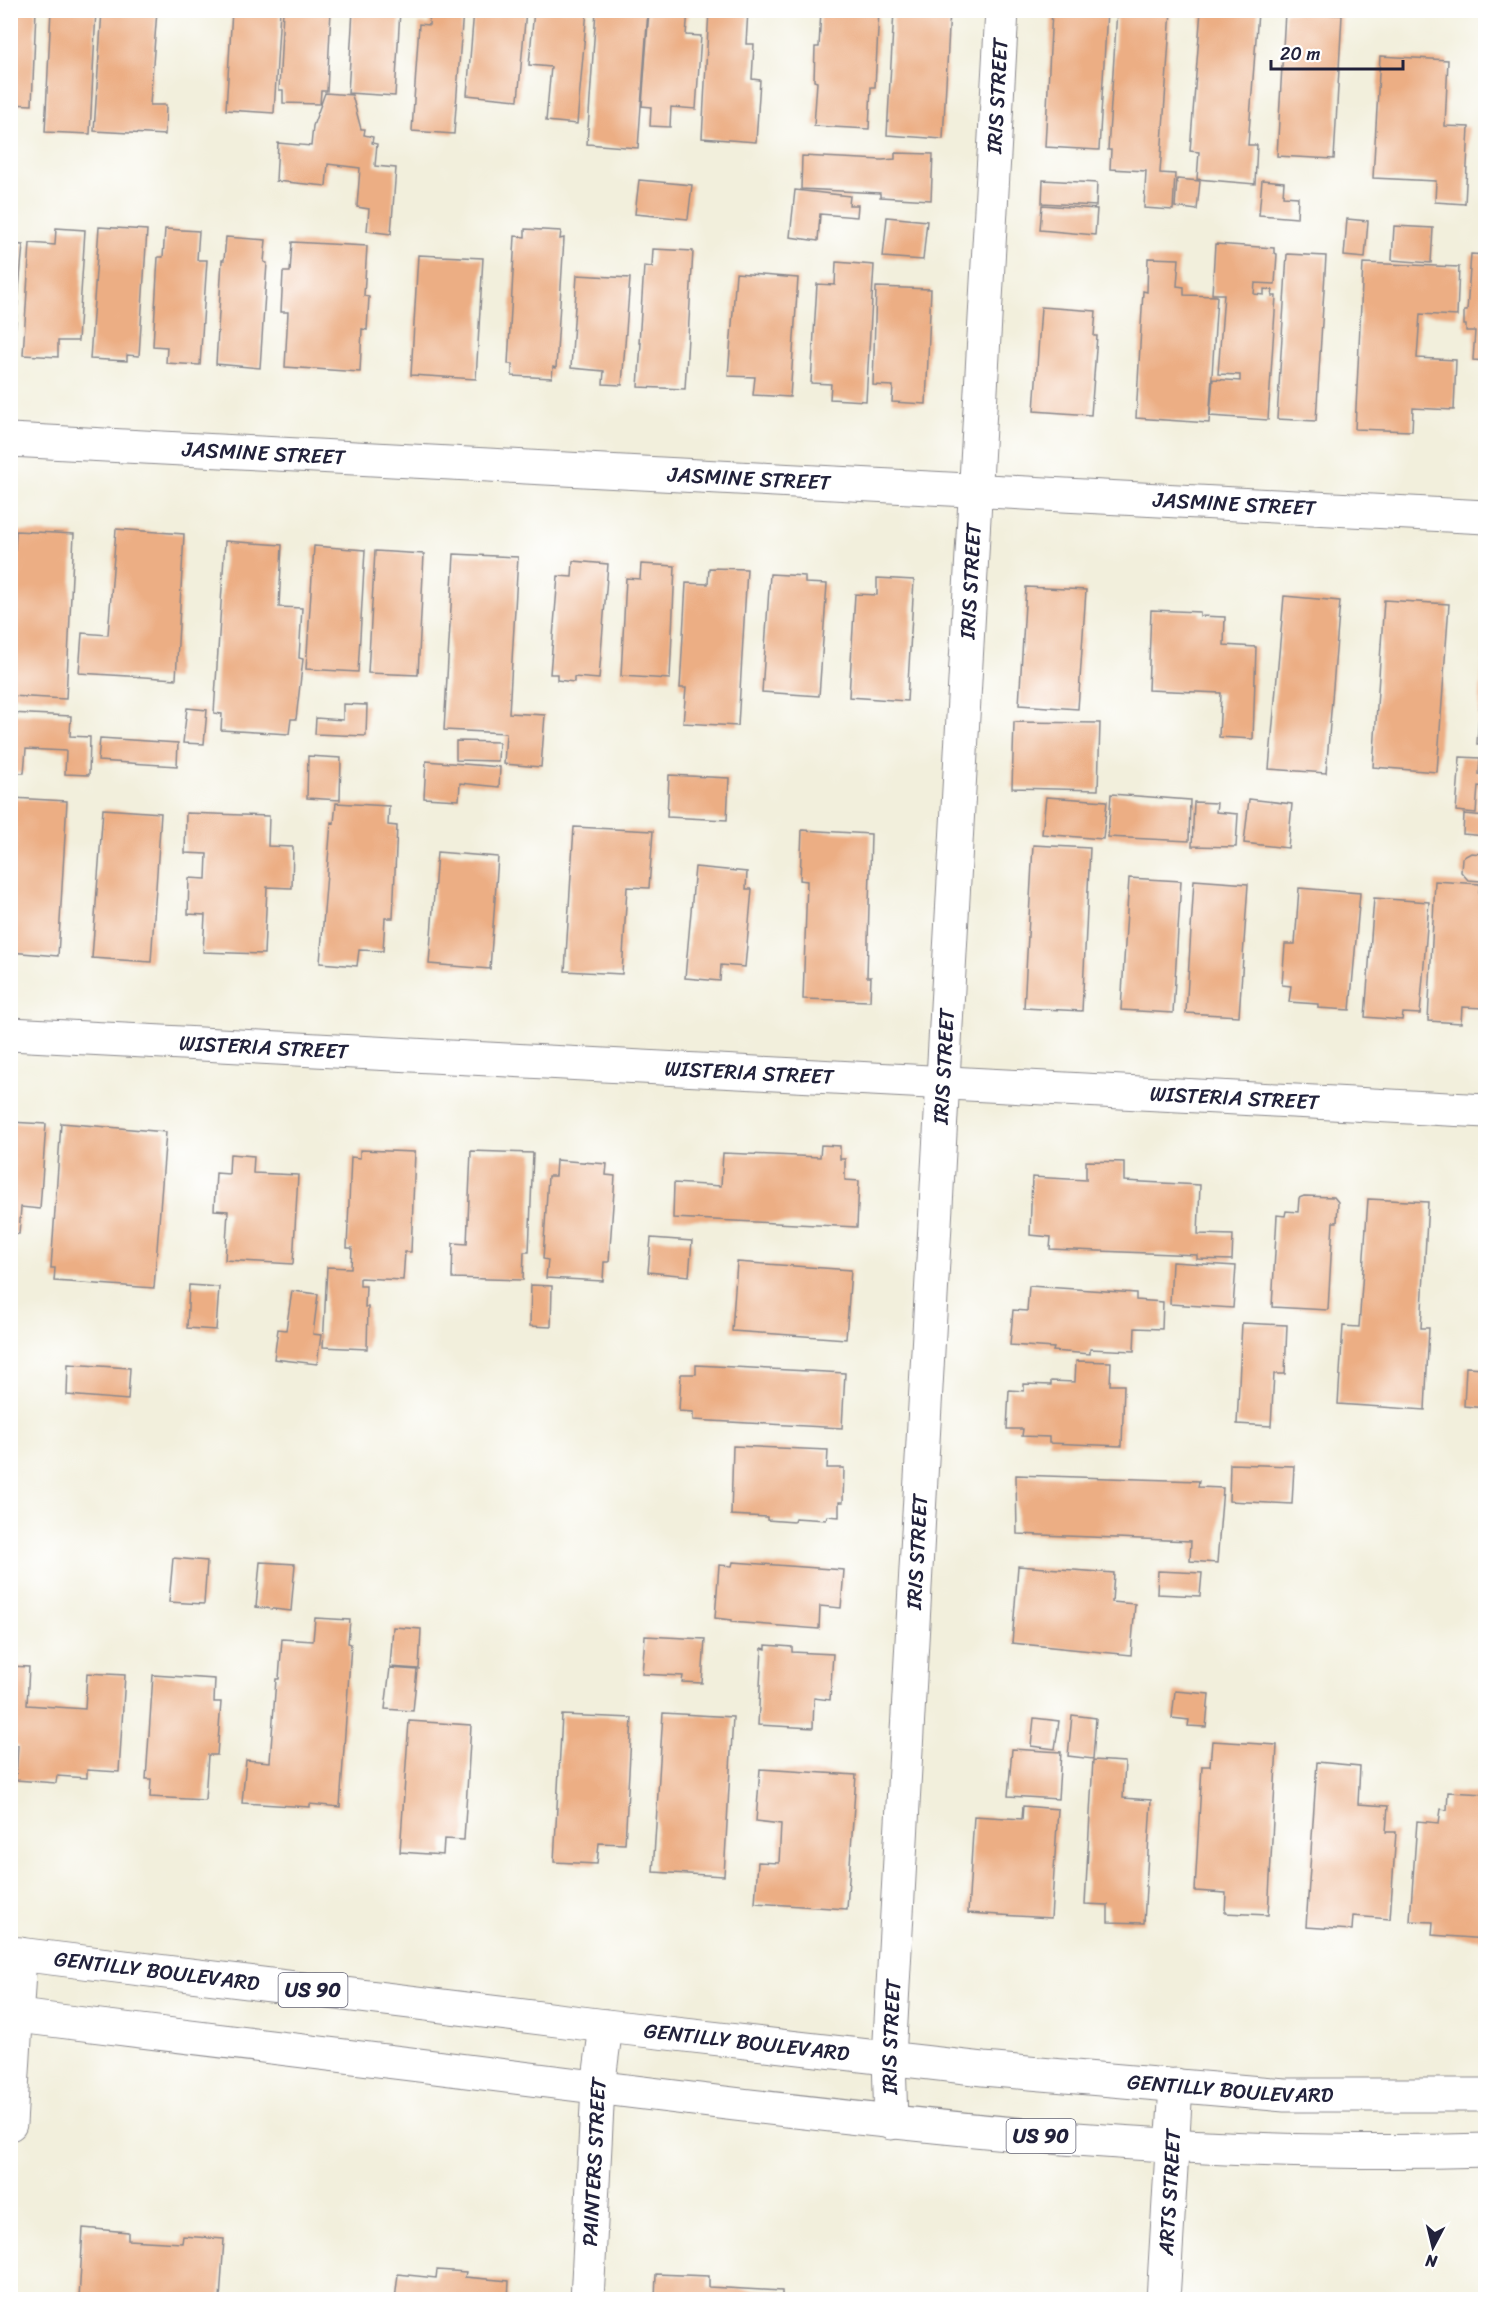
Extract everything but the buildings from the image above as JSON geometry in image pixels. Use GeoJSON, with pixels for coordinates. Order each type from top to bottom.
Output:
{"type":"FeatureCollection","features":[{"type":"Feature","properties":{"kind":"street","name":"IRIS STREET"},"geometry":{"type":"LineString","coordinates":[[891,2123],[889,2058],[1002,10]]}},
{"type":"Feature","properties":{"kind":"street","name":"JASMINE STREET"},"geometry":{"type":"LineString","coordinates":[[10,440],[1485,518]]}},
{"type":"Feature","properties":{"kind":"street","name":"WISTERIA STREET"},"geometry":{"type":"LineString","coordinates":[[10,1034],[1485,1111]]}},
{"type":"Feature","properties":{"kind":"street","name":"GENTILLY BOULEVARD"},"geometry":{"type":"LineString","coordinates":[[15,1954],[983,2069],[1284,2095],[1485,2095]]}},
{"type":"Feature","properties":{"kind":"street"},"geometry":{"type":"LineString","coordinates":[[10,2124],[15,1954]]}},
{"type":"Feature","properties":{"kind":"street","name":"US 90"},"geometry":{"type":"LineString","coordinates":[[13,2015],[891,2123],[1171,2147],[1410,2152],[1485,2150]]}},
{"type":"Feature","properties":{"kind":"street","name":"PAINTERS STREET"},"geometry":{"type":"LineString","coordinates":[[587,2300],[598,2087],[606,2026]]}},
{"type":"Feature","properties":{"kind":"street","name":"ARTS STREET"},"geometry":{"type":"LineString","coordinates":[[1163,2300],[1176,2085]]}}]}
